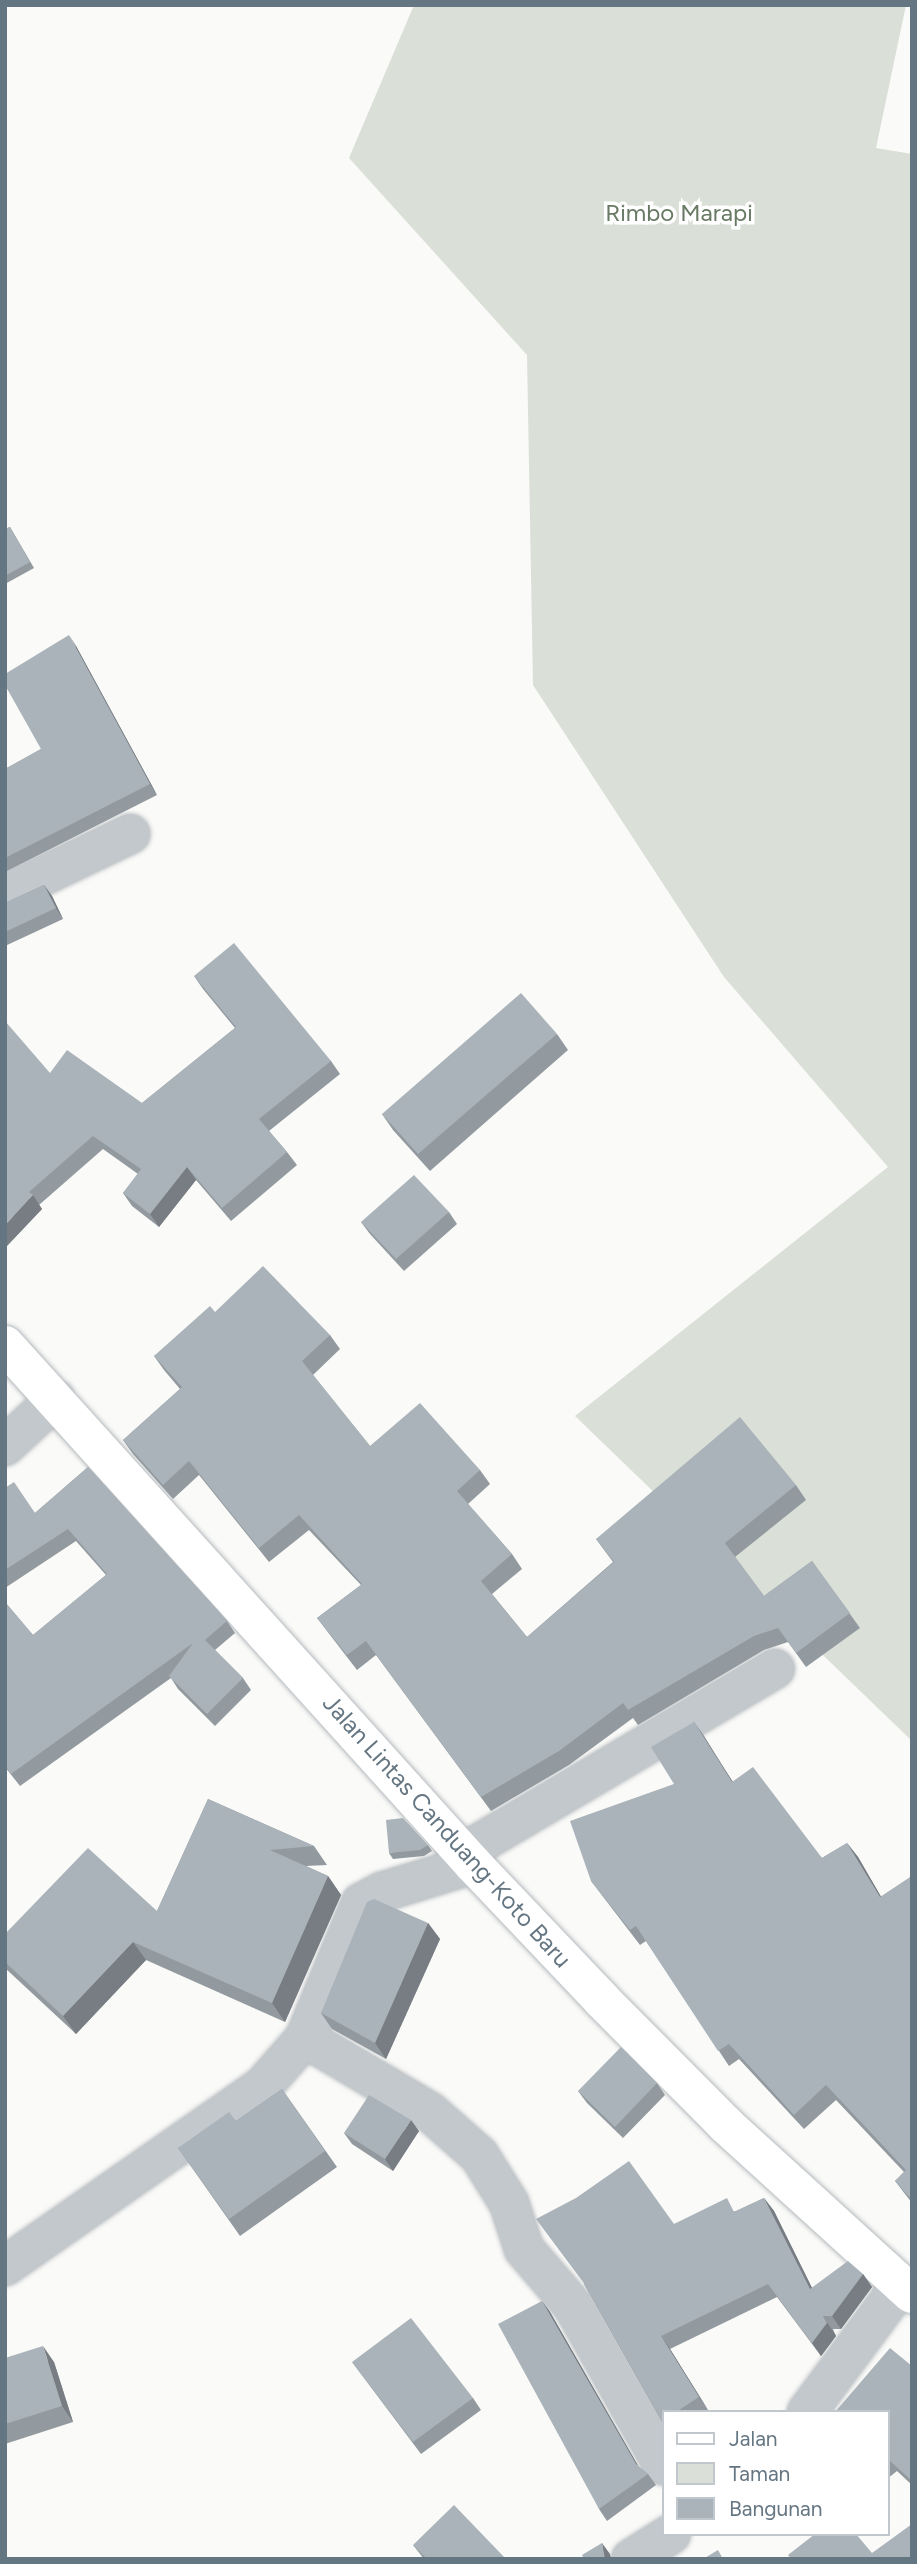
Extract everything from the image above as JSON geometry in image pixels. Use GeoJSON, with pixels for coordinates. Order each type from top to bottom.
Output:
{"type":"FeatureCollection","features":[{"type":"Feature","properties":{"kind":"main road","name":"Jalan Lintas Canduang-Koto Baru"},"geometry":{"type":"LineString","coordinates":[[5,1345],[469,1858],[716,2115],[906,2290]]}},
{"type":"Feature","properties":{"kind":"street"},"geometry":{"type":"LineString","coordinates":[[5,894],[130,834]]}},
{"type":"Feature","properties":{"kind":"street"},"geometry":{"type":"LineString","coordinates":[[5,1446],[56,1399]]}},
{"type":"Feature","properties":{"kind":"street"},"geometry":{"type":"LineString","coordinates":[[5,2266],[262,2087],[305,2038],[361,1903],[469,1858],[775,1669]]}},
{"type":"Feature","properties":{"kind":"street"},"geometry":{"type":"LineString","coordinates":[[305,2038],[430,2112],[479,2155],[509,2203],[524,2249],[573,2306],[662,2463]]}},
{"type":"Feature","properties":{"kind":"street"},"geometry":{"type":"LineString","coordinates":[[809,2410],[906,2290]]}},
{"type":"Feature","properties":{"kind":"street"},"geometry":{"type":"LineString","coordinates":[[631,2559],[668,2536]]}},
{"type":"Feature","properties":{"kind":"green space","name":"Rimbo Marapi"},"geometry":{"type":"Polygon","coordinates":[[[414,5],[906,5],[876,148],[912,154],[912,1741],[575,1416],[888,1167],[724,977],[533,685],[527,355],[349,158],[414,5]]]}},
{"type":"Feature","properties":{"kind":"building"},"geometry":{"type":"Polygon","coordinates":[[[10,527],[30,562],[5,576],[5,529],[10,527]]]}},
{"type":"Feature","properties":{"kind":"building"},"geometry":{"type":"Polygon","coordinates":[[[69,635],[150,784],[5,858],[5,769],[41,749],[5,685],[5,674],[69,635]]]}},
{"type":"Feature","properties":{"kind":"building"},"geometry":{"type":"Polygon","coordinates":[[[44,885],[56,908],[5,932],[5,903],[44,885]]]}},
{"type":"Feature","properties":{"kind":"building"},"geometry":{"type":"Polygon","coordinates":[[[234,943],[331,1061],[259,1119],[287,1152],[222,1208],[187,1167],[150,1214],[123,1193],[141,1169],[93,1136],[29,1192],[33,1195],[5,1225],[5,1021],[50,1073],[67,1050],[142,1103],[236,1027],[194,976],[234,943]]]}},
{"type":"Feature","properties":{"kind":"building"},"geometry":{"type":"Polygon","coordinates":[[[521,993],[557,1034],[418,1154],[382,1114],[521,993]]]}},
{"type":"Feature","properties":{"kind":"building"},"geometry":{"type":"Polygon","coordinates":[[[414,1175],[449,1212],[396,1259],[361,1222],[414,1175]]]}},
{"type":"Feature","properties":{"kind":"building"},"geometry":{"type":"Polygon","coordinates":[[[263,1266],[330,1335],[302,1361],[370,1446],[420,1403],[480,1470],[457,1491],[512,1554],[481,1581],[527,1637],[614,1562],[596,1539],[740,1417],[796,1485],[725,1543],[764,1596],[812,1561],[850,1613],[796,1653],[778,1628],[754,1636],[628,1710],[623,1703],[559,1751],[481,1797],[366,1641],[347,1655],[317,1618],[362,1584],[299,1515],[259,1548],[189,1461],[163,1485],[123,1440],[182,1387],[154,1356],[210,1306],[215,1312],[263,1266]]]}},
{"type":"Feature","properties":{"kind":"building"},"geometry":{"type":"Polygon","coordinates":[[[88,1467],[227,1621],[205,1640],[243,1678],[207,1714],[169,1676],[193,1643],[11,1774],[5,1766],[5,1602],[33,1635],[107,1574],[68,1529],[5,1570],[5,1488],[14,1482],[35,1513],[88,1467]]]}},
{"type":"Feature","properties":{"kind":"building"},"geometry":{"type":"Polygon","coordinates":[[[694,1722],[732,1782],[753,1767],[822,1858],[847,1843],[880,1897],[912,1876],[912,2200],[895,2181],[906,2170],[826,2085],[794,2115],[729,2044],[718,2051],[636,1926],[630,1930],[591,1881],[570,1821],[674,1784],[651,1747],[694,1722]]]}},
{"type":"Feature","properties":{"kind":"building"},"geometry":{"type":"Polygon","coordinates":[[[208,1799],[314,1846],[270,1850],[328,1876],[272,2003],[133,1942],[63,2016],[5,1962],[5,1934],[88,1848],[157,1911],[208,1799]]]}},
{"type":"Feature","properties":{"kind":"building"},"geometry":{"type":"Polygon","coordinates":[[[403,1818],[428,1845],[420,1850],[389,1853],[386,1820],[403,1818]]]}},
{"type":"Feature","properties":{"kind":"building"},"geometry":{"type":"Polygon","coordinates":[[[374,1899],[428,1923],[375,2043],[321,2013],[367,1902],[374,1899]]]}},
{"type":"Feature","properties":{"kind":"building"},"geometry":{"type":"Polygon","coordinates":[[[621,2047],[657,2083],[615,2127],[578,2091],[621,2047]]]}},
{"type":"Feature","properties":{"kind":"building"},"geometry":{"type":"Polygon","coordinates":[[[282,2089],[325,2151],[229,2219],[178,2148],[229,2112],[236,2121],[282,2089]]]}},
{"type":"Feature","properties":{"kind":"building"},"geometry":{"type":"Polygon","coordinates":[[[369,2095],[411,2120],[385,2159],[344,2133],[369,2095]]]}},
{"type":"Feature","properties":{"kind":"building"},"geometry":{"type":"Polygon","coordinates":[[[629,2161],[674,2224],[727,2198],[734,2212],[764,2198],[810,2289],[848,2261],[863,2274],[832,2316],[823,2316],[827,2323],[812,2343],[768,2284],[661,2336],[699,2397],[679,2410],[662,2410],[662,2422],[583,2282],[536,2219],[576,2198],[629,2161]]]}},
{"type":"Feature","properties":{"kind":"building"},"geometry":{"type":"Polygon","coordinates":[[[542,2301],[636,2464],[648,2474],[599,2509],[498,2324],[542,2301]]]}},
{"type":"Feature","properties":{"kind":"building"},"geometry":{"type":"Polygon","coordinates":[[[411,2318],[473,2398],[413,2442],[352,2362],[411,2318]]]}},
{"type":"Feature","properties":{"kind":"building"},"geometry":{"type":"Polygon","coordinates":[[[43,2346],[62,2406],[5,2424],[5,2358],[43,2346]]]}},
{"type":"Feature","properties":{"kind":"building"},"geometry":{"type":"Polygon","coordinates":[[[890,2348],[912,2366],[912,2481],[889,2460],[889,2410],[837,2410],[890,2348]]]}},
{"type":"Feature","properties":{"kind":"building"},"geometry":{"type":"Polygon","coordinates":[[[454,2505],[506,2559],[427,2559],[413,2545],[454,2505]]]}},
{"type":"Feature","properties":{"kind":"building"},"geometry":{"type":"Polygon","coordinates":[[[912,2524],[912,2559],[791,2559],[788,2555],[812,2536],[858,2536],[872,2553],[912,2524]]]}},
{"type":"Feature","properties":{"kind":"building"},"geometry":{"type":"Polygon","coordinates":[[[602,2543],[605,2559],[584,2559],[582,2555],[602,2543]]]}},
{"type":"Feature","properties":{"kind":"building"},"geometry":{"type":"Polygon","coordinates":[[[718,2550],[723,2559],[703,2559],[718,2550]]]}}]}
